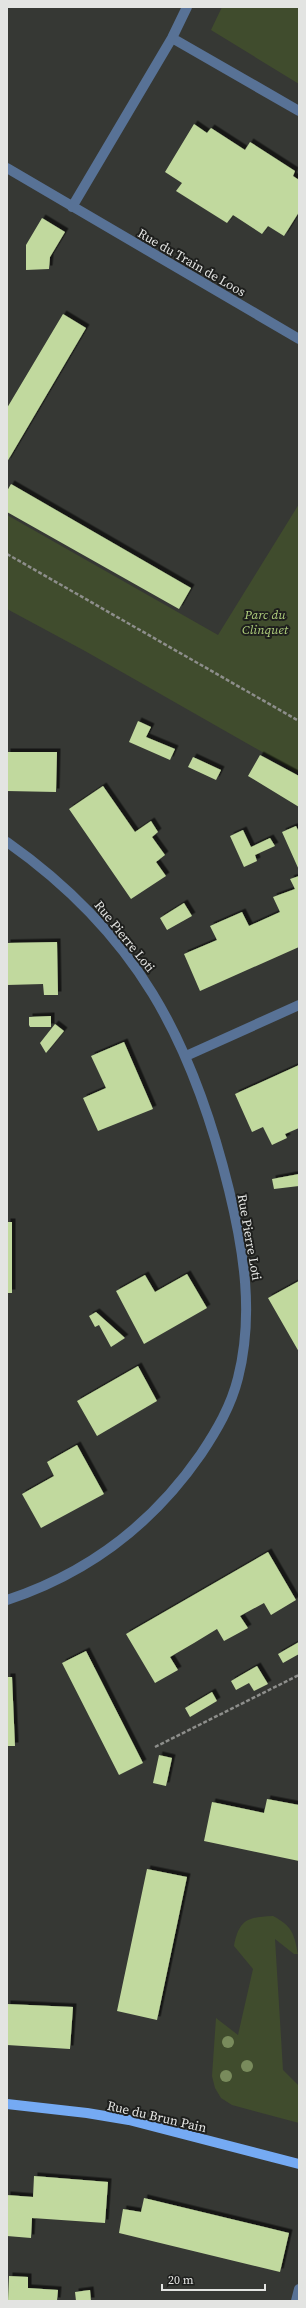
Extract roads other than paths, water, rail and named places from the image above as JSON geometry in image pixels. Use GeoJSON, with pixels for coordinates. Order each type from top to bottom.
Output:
{"type":"FeatureCollection","features":[{"type":"Feature","properties":{"kind":"main road","name":"Rue du Brun Pain"},"geometry":{"type":"LineString","coordinates":[[7,2104],[87,2113],[129,2120],[299,2164]]}},
{"type":"Feature","properties":{"kind":"street"},"geometry":{"type":"LineString","coordinates":[[72,207],[172,38],[187,7]]}},
{"type":"Feature","properties":{"kind":"street"},"geometry":{"type":"LineString","coordinates":[[172,38],[299,112]]}},
{"type":"Feature","properties":{"kind":"street","name":"Rue du Train de Loos"},"geometry":{"type":"LineString","coordinates":[[7,168],[299,339]]}},
{"type":"Feature","properties":{"kind":"street","name":"Rue Pierre Loti"},"geometry":{"type":"LineString","coordinates":[[7,842],[55,878],[101,924],[132,962],[152,992],[186,1056],[214,1130],[242,1249],[246,1309],[238,1380],[220,1424],[185,1476],[155,1510],[116,1545],[79,1570],[50,1584],[7,1600]]}},
{"type":"Feature","properties":{"kind":"street"},"geometry":{"type":"LineString","coordinates":[[186,1056],[299,1005]]}},
{"type":"Feature","properties":{"kind":"street"},"geometry":{"type":"LineString","coordinates":[[296,2301],[299,2289]]}},
{"type":"Feature","properties":{"kind":"park label","name":"Parc du Clinquet"},"geometry":{"type":"Point","coordinates":[265,622]}}]}
